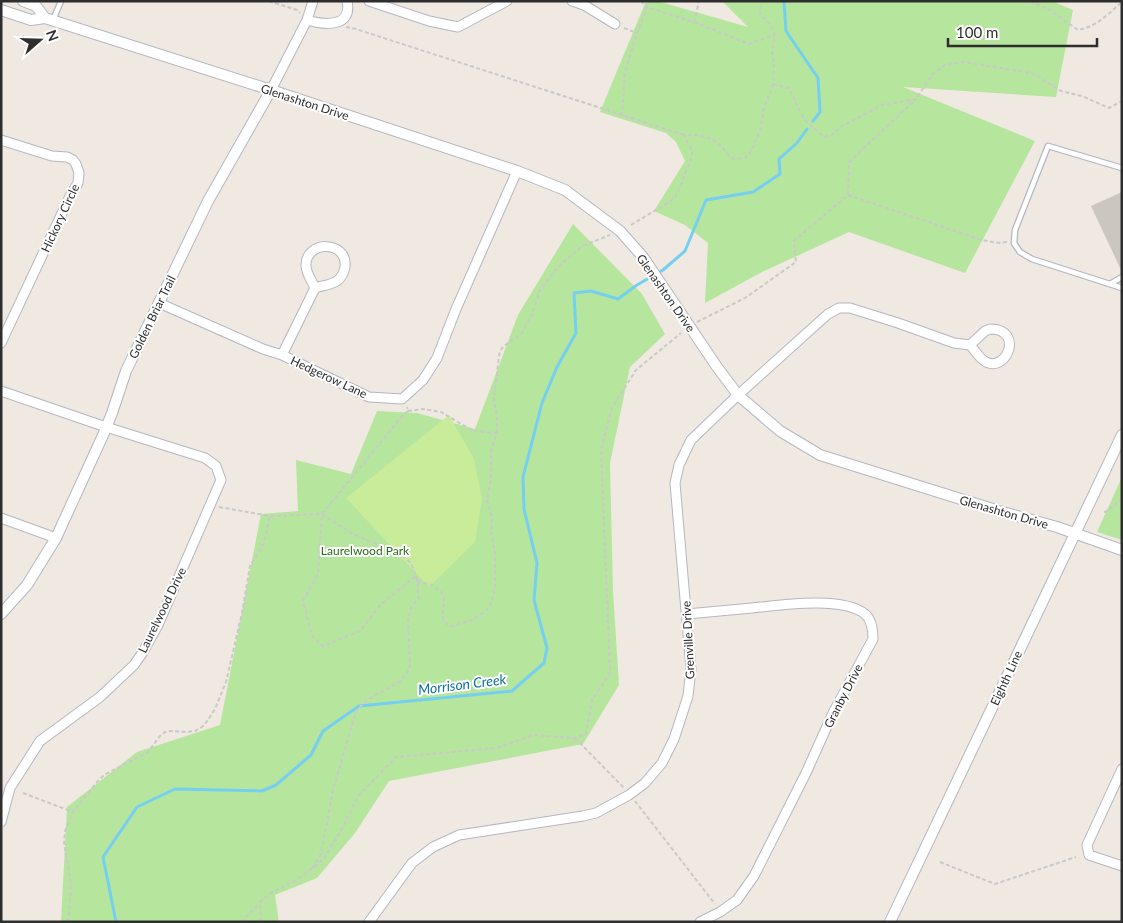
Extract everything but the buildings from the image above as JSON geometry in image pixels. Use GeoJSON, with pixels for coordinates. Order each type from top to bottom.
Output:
{"type":"FeatureCollection","features":[{"type":"Feature","properties":{"kind":"street","name":"Glenashton Drive"},"geometry":{"type":"LineString","coordinates":[[23,1],[36,6],[49,20]]}},
{"type":"Feature","properties":{"kind":"street","name":"Golden Briar Trail"},"geometry":{"type":"LineString","coordinates":[[1,614],[27,585],[56,538],[106,427],[126,370],[208,200],[271,90],[307,20],[313,1]]}},
{"type":"Feature","properties":{"kind":"street"},"geometry":{"type":"LineString","coordinates":[[307,20],[323,24],[341,21],[347,14],[348,1]]}},
{"type":"Feature","properties":{"kind":"street"},"geometry":{"type":"LineString","coordinates":[[369,1],[429,21],[458,27],[507,1]]}},
{"type":"Feature","properties":{"kind":"street"},"geometry":{"type":"LineString","coordinates":[[572,1],[584,5],[615,24]]}},
{"type":"Feature","properties":{"kind":"street","name":"Glenashton Drive"},"geometry":{"type":"LineString","coordinates":[[1,10],[31,20],[49,20],[271,90],[517,171],[565,190],[620,231],[643,257],[738,395],[780,431],[820,455],[1075,533],[1122,550]]}},
{"type":"Feature","properties":{"kind":"street","name":"Hickory Circle"},"geometry":{"type":"LineString","coordinates":[[1,140],[52,156],[67,157],[73,160],[79,173],[78,183],[71,194],[1,343]]}},
{"type":"Feature","properties":{"kind":"street","name":"Hedgerow Lane"},"geometry":{"type":"LineString","coordinates":[[159,303],[263,349],[282,355],[369,397],[402,399],[423,380],[437,358],[456,309],[517,171]]}},
{"type":"Feature","properties":{"kind":"street"},"geometry":{"type":"LineString","coordinates":[[282,355],[315,288],[306,265],[307,258],[317,248],[331,246],[342,255],[344,262],[342,276],[331,284],[315,288]]}},
{"type":"Feature","properties":{"kind":"street","name":"Grenville Drive"},"geometry":{"type":"LineString","coordinates":[[369,922],[412,863],[433,848],[459,835],[596,813],[629,795],[645,783],[662,763],[674,739],[688,696],[691,669],[676,483],[679,466],[691,440],[828,314],[839,308],[850,308],[954,343],[970,345]]}},
{"type":"Feature","properties":{"kind":"street"},"geometry":{"type":"LineString","coordinates":[[996,329],[1006,335],[1010,345],[1009,351],[1003,360],[992,363],[982,360],[970,345],[984,331],[996,329]]}},
{"type":"Feature","properties":{"kind":"street"},"geometry":{"type":"LineString","coordinates":[[1,391],[106,427]]}},
{"type":"Feature","properties":{"kind":"street","name":"Laurelwood Drive"},"geometry":{"type":"LineString","coordinates":[[1,822],[10,788],[40,742],[100,697],[134,665],[143,652],[158,625],[221,480],[216,466],[205,458],[106,427]]}},
{"type":"Feature","properties":{"kind":"street","name":"Eighth Line"},"geometry":{"type":"LineString","coordinates":[[890,922],[1122,434]]}},
{"type":"Feature","properties":{"kind":"street"},"geometry":{"type":"LineString","coordinates":[[1,518],[56,538]]}},
{"type":"Feature","properties":{"kind":"street","name":"Granby Drive"},"geometry":{"type":"LineString","coordinates":[[687,614],[800,604],[829,604],[849,607],[866,615],[874,630],[873,639],[833,713],[806,773],[754,876],[737,900],[720,912],[700,922]]}},
{"type":"Feature","properties":{"kind":"street"},"geometry":{"type":"LineString","coordinates":[[1122,770],[1086,845],[1089,854],[1122,866]]}},
{"type":"Feature","properties":{"kind":"lane"},"geometry":{"type":"LineString","coordinates":[[49,20],[61,1]]}},
{"type":"Feature","properties":{"kind":"lane"},"geometry":{"type":"LineString","coordinates":[[1122,168],[1048,146],[1015,230],[1014,241],[1020,252],[1032,259],[1122,288]]}},
{"type":"Feature","properties":{"kind":"lane"},"geometry":{"type":"LineString","coordinates":[[1110,284],[1122,278]]}},
{"type":"Feature","properties":{"kind":"path"},"geometry":{"type":"LineString","coordinates":[[269,1],[297,10],[307,20]]}},
{"type":"Feature","properties":{"kind":"path"},"geometry":{"type":"LineString","coordinates":[[641,1],[647,6],[749,44],[775,34]]}},
{"type":"Feature","properties":{"kind":"path"},"geometry":{"type":"LineString","coordinates":[[694,22],[699,1]]}},
{"type":"Feature","properties":{"kind":"path"},"geometry":{"type":"LineString","coordinates":[[332,24],[356,29],[684,135],[706,136],[719,144],[734,159],[744,158],[748,154],[760,131],[764,108],[772,84],[774,62],[772,51],[775,34],[770,24],[760,14],[762,1]]}},
{"type":"Feature","properties":{"kind":"path"},"geometry":{"type":"LineString","coordinates":[[1030,1],[1050,10],[1078,30],[1102,20],[1122,2]]}},
{"type":"Feature","properties":{"kind":"path"},"geometry":{"type":"LineString","coordinates":[[622,116],[625,72],[647,6]]}},
{"type":"Feature","properties":{"kind":"path"},"geometry":{"type":"LineString","coordinates":[[615,24],[637,33]]}},
{"type":"Feature","properties":{"kind":"path"},"geometry":{"type":"LineString","coordinates":[[242,922],[271,893],[298,879],[311,870],[324,857],[344,825],[358,796],[396,757],[497,748],[533,735],[575,738],[586,734],[592,700],[610,673],[601,449],[612,408],[636,370],[689,326],[745,298],[796,262],[794,241],[848,196],[849,162],[916,99],[932,74],[945,65],[964,62],[1032,73],[1062,91],[1082,96],[1109,108],[1122,101]]}},
{"type":"Feature","properties":{"kind":"path"},"geometry":{"type":"LineString","coordinates":[[772,84],[789,88],[801,114],[824,137],[832,135],[842,126],[882,105],[916,99]]}},
{"type":"Feature","properties":{"kind":"path"},"geometry":{"type":"LineString","coordinates":[[631,225],[670,202],[677,194],[692,158],[692,151],[684,135]]}},
{"type":"Feature","properties":{"kind":"path"},"geometry":{"type":"LineString","coordinates":[[848,196],[982,240],[999,243],[1014,241]]}},
{"type":"Feature","properties":{"kind":"path"},"geometry":{"type":"LineString","coordinates":[[417,581],[432,585],[442,593],[444,603],[442,616],[451,626],[472,620],[486,611],[490,605],[495,589],[495,554],[491,531],[491,514],[487,500],[491,479],[491,450],[497,433],[494,400],[499,355],[502,348],[521,334],[532,316],[540,290],[560,265],[582,246],[610,235]]}},
{"type":"Feature","properties":{"kind":"path"},"geometry":{"type":"LineString","coordinates":[[406,406],[408,411]]}},
{"type":"Feature","properties":{"kind":"path"},"geometry":{"type":"LineString","coordinates":[[416,576],[381,604],[360,631],[323,646],[312,636],[303,601],[318,574],[322,514],[403,415],[408,411],[423,409],[441,412],[473,431],[497,433]]}},
{"type":"Feature","properties":{"kind":"path"},"geometry":{"type":"LineString","coordinates":[[1104,512],[1108,511],[1122,498]]}},
{"type":"Feature","properties":{"kind":"path"},"geometry":{"type":"LineString","coordinates":[[219,507],[270,516],[322,514],[353,534],[401,554],[411,563],[416,576],[419,598],[411,606],[408,621],[410,664],[408,671],[401,681],[367,700],[356,711],[333,790],[321,854],[311,870]]}},
{"type":"Feature","properties":{"kind":"path"},"geometry":{"type":"LineString","coordinates":[[68,922],[70,883],[64,843],[73,812],[104,775],[148,752],[165,732],[195,731],[208,720],[215,709],[226,682],[242,613],[250,566],[264,543],[270,516]]}},
{"type":"Feature","properties":{"kind":"path"},"geometry":{"type":"LineString","coordinates":[[575,738],[638,805],[720,912]]}},
{"type":"Feature","properties":{"kind":"path"},"geometry":{"type":"LineString","coordinates":[[23,793],[73,812]]}},
{"type":"Feature","properties":{"kind":"path"},"geometry":{"type":"LineString","coordinates":[[940,862],[995,884],[1076,857]]}},
{"type":"Feature","properties":{"kind":"path"},"geometry":{"type":"LineString","coordinates":[[260,902],[260,922]]}},
{"type":"Feature","properties":{"kind":"green space"},"geometry":{"type":"Polygon","coordinates":[[[646,1],[657,1],[748,27],[722,1],[1052,1],[1073,10],[1056,97],[903,87],[1035,141],[965,273],[849,232],[762,272],[705,303],[708,243],[685,225],[654,211],[685,161],[676,142],[666,133],[600,112],[646,1]]]}},
{"type":"Feature","properties":{"kind":"green space","name":"Laurelwood Park"},"geometry":{"type":"Polygon","coordinates":[[[573,224],[642,294],[665,334],[630,367],[610,463],[613,592],[619,685],[583,744],[389,781],[355,833],[317,878],[275,895],[279,922],[61,922],[67,807],[137,752],[220,725],[261,514],[298,511],[296,460],[351,474],[377,411],[417,413],[475,429],[518,315],[573,224]]]}},
{"type":"Feature","properties":{"kind":"green space"},"geometry":{"type":"Polygon","coordinates":[[[449,415],[474,459],[482,499],[475,542],[429,587],[346,498],[449,415]]]}},
{"type":"Feature","properties":{"kind":"green space"},"geometry":{"type":"Polygon","coordinates":[[[1122,477],[1122,540],[1097,532],[1122,477]]]}},
{"type":"Feature","properties":{"kind":"waterway","name":"Morrison Creek"},"geometry":{"type":"LineString","coordinates":[[784,1],[786,31],[818,78],[820,112],[813,121]]}},
{"type":"Feature","properties":{"kind":"waterway","name":"Morrison Creek"},"geometry":{"type":"LineString","coordinates":[[116,922],[103,857],[137,807],[175,789],[262,791],[276,785],[311,755],[323,731],[359,706],[512,691],[544,663],[547,648],[534,600],[537,563],[524,509],[523,477],[542,403],[557,367],[576,333],[574,293],[591,291],[618,299],[663,270],[685,251],[706,200],[753,192],[780,174],[779,159],[797,143],[807,129]]}}]}
